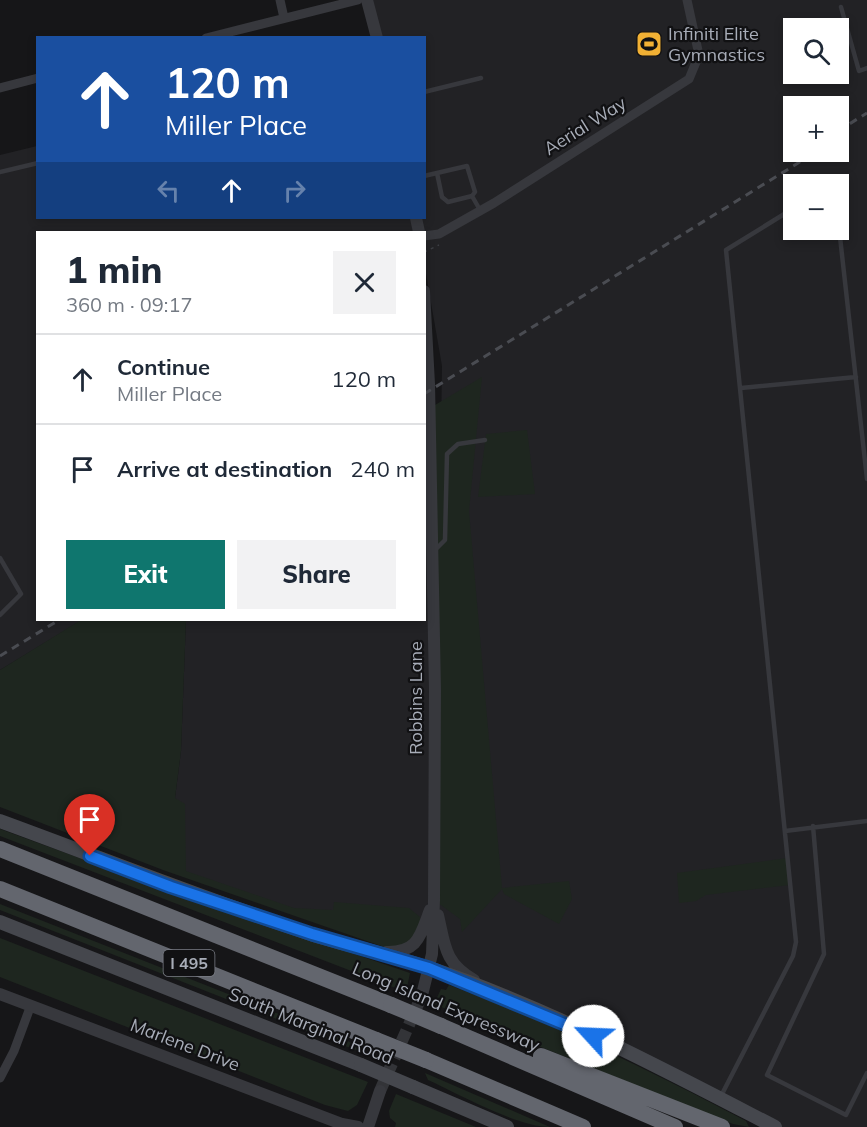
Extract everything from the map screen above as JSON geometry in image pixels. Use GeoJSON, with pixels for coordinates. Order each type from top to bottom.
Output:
{"type":"FeatureCollection","features":[{"type":"Feature","properties":{"kind":"highway","name":"Long Island Expressway"},"geometry":{"type":"LineString","coordinates":[[0,849],[391,1005],[675,1127]]}},
{"type":"Feature","properties":{"kind":"highway","name":"I 495"},"geometry":{"type":"LineString","coordinates":[[0,890],[426,1060],[583,1127]]}},
{"type":"Feature","properties":{"kind":"highway"},"geometry":{"type":"LineString","coordinates":[[488,1046],[519,1049],[542,1056],[722,1127]]}},
{"type":"Feature","properties":{"kind":"main road"},"geometry":{"type":"LineString","coordinates":[[0,822],[171,887],[348,945],[429,968],[512,1000],[633,1054],[775,1127]]}},
{"type":"Feature","properties":{"kind":"main road","name":"South Marginal Road"},"geometry":{"type":"LineString","coordinates":[[0,922],[362,1065],[507,1127]]}},
{"type":"Feature","properties":{"kind":"street"},"geometry":{"type":"LineString","coordinates":[[280,0],[284,18]]}},
{"type":"Feature","properties":{"kind":"street"},"geometry":{"type":"LineString","coordinates":[[214,36],[358,0]]}},
{"type":"Feature","properties":{"kind":"street"},"geometry":{"type":"LineString","coordinates":[[367,0],[376,36]]}},
{"type":"Feature","properties":{"kind":"street","name":"Aerial Way"},"geometry":{"type":"LineString","coordinates":[[426,236],[439,234],[480,210],[689,79],[699,55],[687,0]]}},
{"type":"Feature","properties":{"kind":"street"},"geometry":{"type":"LineString","coordinates":[[0,88],[36,79]]}},
{"type":"Feature","properties":{"kind":"street","name":"Robbins Lane"},"geometry":{"type":"LineString","coordinates":[[422,995],[429,968],[434,900],[432,553],[426,314]]}},
{"type":"Feature","properties":{"kind":"street"},"geometry":{"type":"LineString","coordinates":[[348,945],[387,953],[404,952],[412,948],[419,938],[434,900]]}},
{"type":"Feature","properties":{"kind":"street"},"geometry":{"type":"LineString","coordinates":[[434,900],[447,956],[452,964],[463,974],[512,1000]]}},
{"type":"Feature","properties":{"kind":"street","name":"Marlene Drive"},"geometry":{"type":"LineString","coordinates":[[0,994],[342,1124],[358,1127]]}},
{"type":"Feature","properties":{"kind":"street"},"geometry":{"type":"LineString","coordinates":[[0,1078],[14,1051],[31,1005]]}},
{"type":"Feature","properties":{"kind":"street"},"geometry":{"type":"LineString","coordinates":[[369,1127],[380,1091]]}},
{"type":"Feature","properties":{"kind":"lane"},"geometry":{"type":"LineString","coordinates":[[842,7],[859,70],[867,68]]}},
{"type":"Feature","properties":{"kind":"lane"},"geometry":{"type":"LineString","coordinates":[[426,92],[481,78]]}},
{"type":"Feature","properties":{"kind":"lane"},"geometry":{"type":"LineString","coordinates":[[0,172],[36,163]]}},
{"type":"Feature","properties":{"kind":"lane"},"geometry":{"type":"LineString","coordinates":[[426,176],[467,166],[475,192],[472,196]]}},
{"type":"Feature","properties":{"kind":"lane"},"geometry":{"type":"LineString","coordinates":[[453,169],[455,177]]}},
{"type":"Feature","properties":{"kind":"lane"},"geometry":{"type":"LineString","coordinates":[[437,173],[442,196],[448,202],[460,197],[472,196]]}},
{"type":"Feature","properties":{"kind":"lane"},"geometry":{"type":"LineString","coordinates":[[472,196],[480,210]]}},
{"type":"Feature","properties":{"kind":"lane"},"geometry":{"type":"LineString","coordinates":[[720,1099],[793,956],[796,942],[726,250],[783,215]]}},
{"type":"Feature","properties":{"kind":"lane"},"geometry":{"type":"LineString","coordinates":[[840,240],[867,479]]}},
{"type":"Feature","properties":{"kind":"lane"},"geometry":{"type":"LineString","coordinates":[[741,388],[856,376]]}},
{"type":"Feature","properties":{"kind":"lane"},"geometry":{"type":"LineString","coordinates":[[432,553],[445,540],[447,454],[458,444],[485,440]]}},
{"type":"Feature","properties":{"kind":"lane"},"geometry":{"type":"LineString","coordinates":[[0,558],[21,594],[0,615]]}},
{"type":"Feature","properties":{"kind":"lane"},"geometry":{"type":"LineString","coordinates":[[785,831],[867,821]]}},
{"type":"Feature","properties":{"kind":"lane"},"geometry":{"type":"LineString","coordinates":[[813,826],[824,954],[767,1075],[846,1115],[867,1073]]}},
{"type":"Feature","properties":{"kind":"path"},"geometry":{"type":"LineString","coordinates":[[426,251],[439,245]]}},
{"type":"Feature","properties":{"kind":"shaded area"},"geometry":{"type":"Polygon","coordinates":[[[367,0],[867,0],[867,1127],[776,1127],[487,991],[445,953],[433,889],[418,931],[398,948],[179,875],[175,798],[181,751],[186,621],[426,621],[426,484],[435,847],[442,366],[426,274],[426,231],[36,231],[36,621],[80,621],[0,670],[0,155],[36,146],[36,219],[426,219],[426,36],[377,36],[367,0]]]}},
{"type":"Feature","properties":{"kind":"shaded area"},"geometry":{"type":"Polygon","coordinates":[[[482,377],[469,511],[502,888],[569,881],[572,899],[559,924],[504,894],[502,889],[462,932],[460,919],[434,900],[430,408],[482,377]]]}},
{"type":"Feature","properties":{"kind":"shaded area"},"geometry":{"type":"Polygon","coordinates":[[[527,430],[535,494],[478,497],[486,434],[527,430]]]}},
{"type":"Feature","properties":{"kind":"shaded area"},"geometry":{"type":"Polygon","coordinates":[[[79,621],[186,621],[181,751],[175,798],[185,804],[186,871],[294,908],[333,910],[334,902],[409,908],[420,917],[421,924],[408,947],[387,948],[163,870],[0,807],[0,670],[79,621]]]}},
{"type":"Feature","properties":{"kind":"shaded area"},"geometry":{"type":"Polygon","coordinates":[[[0,829],[145,882],[410,973],[406,992],[0,836],[0,829]]]}},
{"type":"Feature","properties":{"kind":"shaded area"},"geometry":{"type":"Polygon","coordinates":[[[787,858],[790,885],[706,895],[696,901],[679,903],[677,873],[787,858]]]}},
{"type":"Feature","properties":{"kind":"shaded area"},"geometry":{"type":"Polygon","coordinates":[[[0,904],[360,1046],[358,1051],[0,910],[0,904]]]}},
{"type":"Feature","properties":{"kind":"shaded area"},"geometry":{"type":"Polygon","coordinates":[[[0,938],[368,1082],[357,1105],[348,1111],[325,1105],[0,977],[0,938]]]}},
{"type":"Feature","properties":{"kind":"shaded area"},"geometry":{"type":"Polygon","coordinates":[[[449,985],[525,1015],[637,1066],[746,1121],[749,1127],[733,1124],[434,1004],[441,989],[446,990],[449,985]]]}},
{"type":"Feature","properties":{"kind":"shaded area"},"geometry":{"type":"Polygon","coordinates":[[[425,1073],[550,1127],[521,1122],[488,1109],[428,1080],[425,1073]]]}},
{"type":"Feature","properties":{"kind":"shaded area"},"geometry":{"type":"Polygon","coordinates":[[[396,1094],[476,1127],[395,1127],[396,1123],[390,1118],[389,1111],[396,1094]]]}},
{"type":"Feature","properties":{"kind":"tunnel"},"geometry":{"type":"LineString","coordinates":[[380,1091],[422,995]]}},
{"type":"Feature","properties":{"kind":"railway"},"geometry":{"type":"LineString","coordinates":[[849,124],[867,113]]}},
{"type":"Feature","properties":{"kind":"railway"},"geometry":{"type":"LineString","coordinates":[[426,393],[800,162]]}},
{"type":"Feature","properties":{"kind":"railway"},"geometry":{"type":"LineString","coordinates":[[0,656],[57,621]]}},
{"type":"Feature","properties":{"kind":"place","name":"Infiniti Elite Gymnastics"},"geometry":{"type":"Point","coordinates":[649,44]}},
{"type":"Feature","properties":{"kind":"route"},"geometry":{"type":"LineString","coordinates":[[90,856],[171,887],[312,934],[429,968],[512,1000],[593,1036]]}}]}
